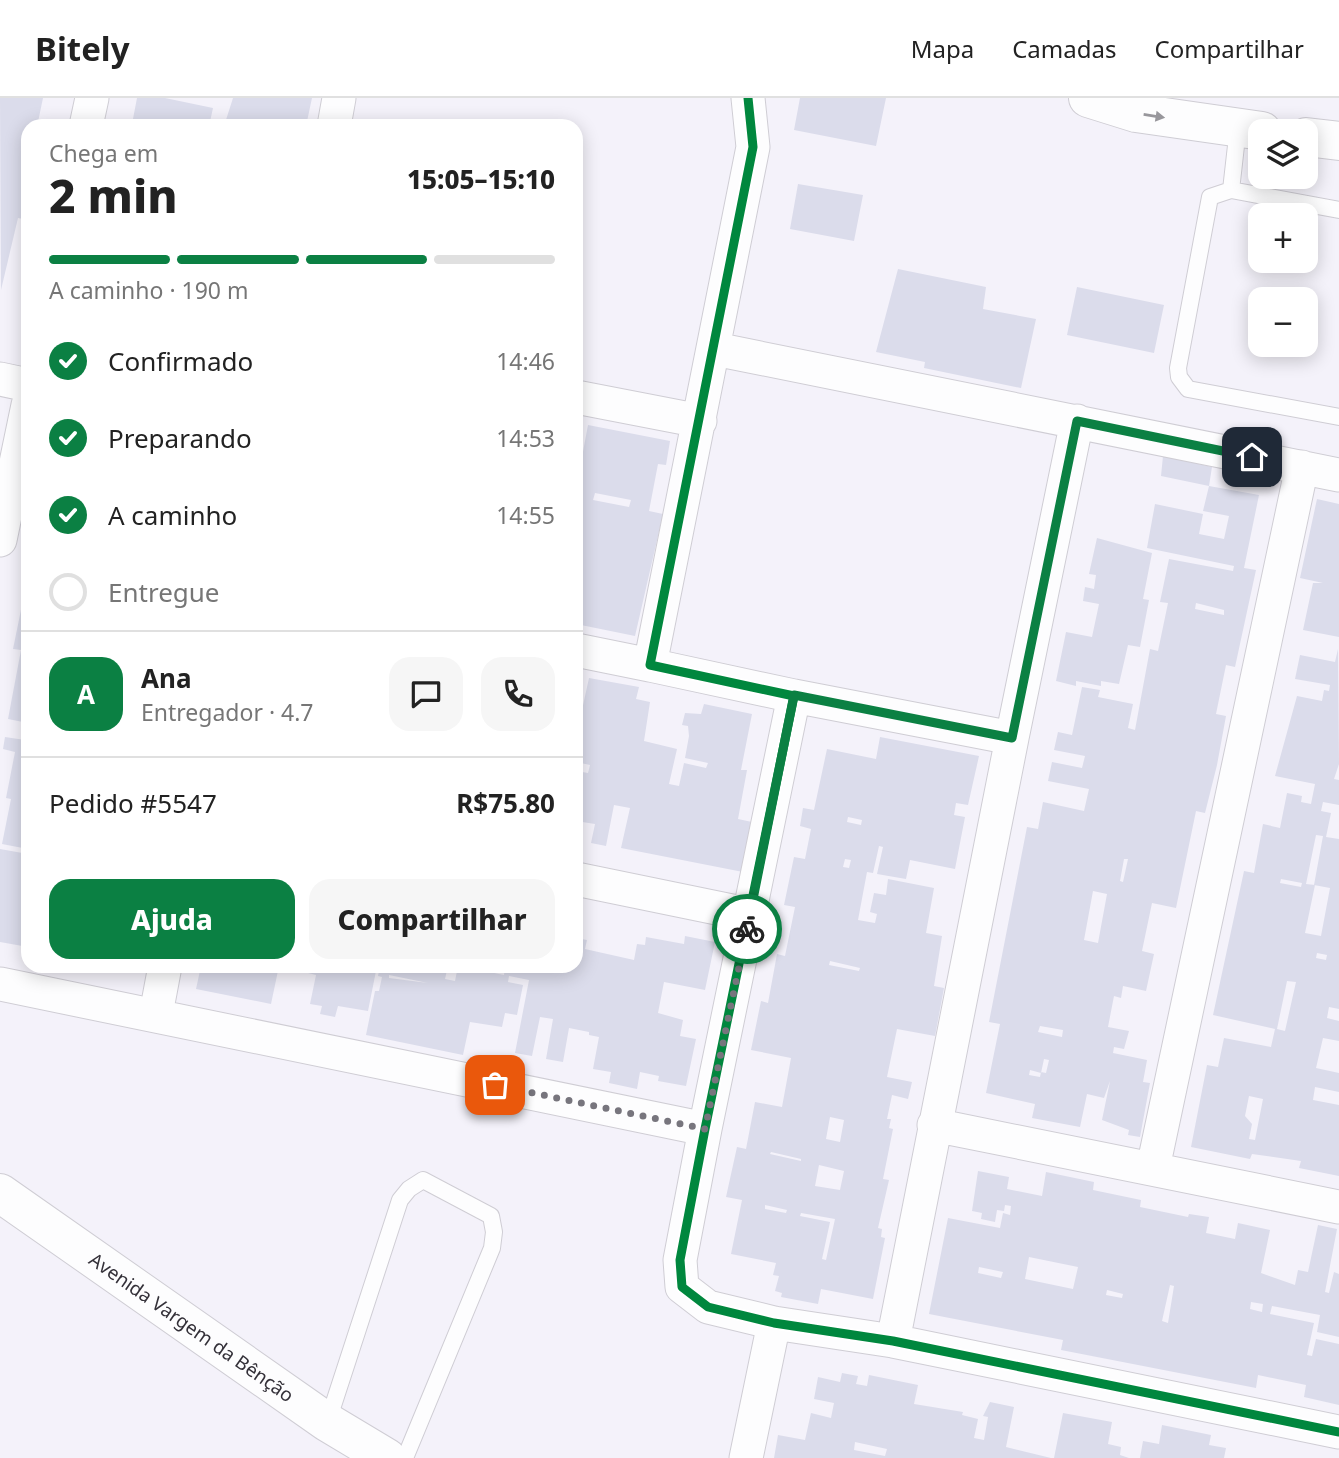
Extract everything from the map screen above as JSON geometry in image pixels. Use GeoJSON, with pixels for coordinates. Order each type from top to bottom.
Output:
{"type":"FeatureCollection","features":[{"type":"Feature","properties":{"kind":"street"},"geometry":{"type":"LineString","coordinates":[[88,119],[92,98]]}},
{"type":"Feature","properties":{"kind":"street"},"geometry":{"type":"LineString","coordinates":[[335,119],[339,98]]}},
{"type":"Feature","properties":{"kind":"street"},"geometry":{"type":"LineString","coordinates":[[650,665],[715,349],[753,147],[748,98]]}},
{"type":"Feature","properties":{"kind":"street"},"geometry":{"type":"LineString","coordinates":[[1088,98],[1136,113],[1248,130]]}},
{"type":"Feature","properties":{"kind":"street"},"geometry":{"type":"LineString","coordinates":[[1318,138],[1339,141]]}},
{"type":"Feature","properties":{"kind":"street"},"geometry":{"type":"LineString","coordinates":[[715,349],[1339,475]]}},
{"type":"Feature","properties":{"kind":"street"},"geometry":{"type":"LineString","coordinates":[[0,379],[21,384]]}},
{"type":"Feature","properties":{"kind":"street"},"geometry":{"type":"LineString","coordinates":[[583,398],[700,421]]}},
{"type":"Feature","properties":{"kind":"street"},"geometry":{"type":"LineString","coordinates":[[893,1341],[934,1125],[1077,421]]}},
{"type":"Feature","properties":{"kind":"street"},"geometry":{"type":"LineString","coordinates":[[0,540],[21,439]]}},
{"type":"Feature","properties":{"kind":"street"},"geometry":{"type":"LineString","coordinates":[[1153,1168],[1302,467]]}},
{"type":"Feature","properties":{"kind":"street"},"geometry":{"type":"LineString","coordinates":[[583,651],[1012,738]]}},
{"type":"Feature","properties":{"kind":"street"},"geometry":{"type":"LineString","coordinates":[[794,695],[680,1260],[682,1287],[708,1307],[774,1322],[893,1341],[1339,1432]]}},
{"type":"Feature","properties":{"kind":"street"},"geometry":{"type":"LineString","coordinates":[[583,880],[751,915]]}},
{"type":"Feature","properties":{"kind":"street"},"geometry":{"type":"LineString","coordinates":[[156,1014],[164,973]]}},
{"type":"Feature","properties":{"kind":"street"},"geometry":{"type":"LineString","coordinates":[[0,984],[705,1129]]}},
{"type":"Feature","properties":{"kind":"street"},"geometry":{"type":"LineString","coordinates":[[934,1125],[1339,1207]]}},
{"type":"Feature","properties":{"kind":"street","name":"Avenida Vargem da Bênção"},"geometry":{"type":"LineString","coordinates":[[0,1193],[327,1422],[387,1458]]}},
{"type":"Feature","properties":{"kind":"street"},"geometry":{"type":"LineString","coordinates":[[746,1458],[774,1322]]}},
{"type":"Feature","properties":{"kind":"lane"},"geometry":{"type":"LineString","coordinates":[[1231,190],[1248,136]]}},
{"type":"Feature","properties":{"kind":"lane"},"geometry":{"type":"LineString","coordinates":[[1339,210],[1231,190],[1216,192],[1207,202],[1179,377],[1188,389],[1339,417]]}},
{"type":"Feature","properties":{"kind":"lane"},"geometry":{"type":"LineString","coordinates":[[327,1422],[400,1200],[409,1189],[423,1180],[491,1216],[494,1232],[492,1248],[404,1458]]}},
{"type":"Feature","properties":{"kind":"building"},"geometry":{"type":"Polygon","coordinates":[[[0,98],[43,98],[39,119],[21,119],[21,219],[18,218],[1,290],[0,98]]]}},
{"type":"Feature","properties":{"kind":"building"},"geometry":{"type":"Polygon","coordinates":[[[137,98],[165,98],[213,108],[211,119],[133,119],[137,98]]]}},
{"type":"Feature","properties":{"kind":"building"},"geometry":{"type":"Polygon","coordinates":[[[233,98],[312,98],[308,119],[226,119],[233,98]]]}},
{"type":"Feature","properties":{"kind":"building"},"geometry":{"type":"Polygon","coordinates":[[[800,98],[886,98],[876,146],[794,130],[800,98]]]}},
{"type":"Feature","properties":{"kind":"building"},"geometry":{"type":"Polygon","coordinates":[[[798,184],[863,195],[854,241],[790,229],[798,184]]]}},
{"type":"Feature","properties":{"kind":"building"},"geometry":{"type":"Polygon","coordinates":[[[898,269],[986,287],[983,309],[1036,319],[1021,388],[924,368],[925,362],[876,352],[898,269]]]}},
{"type":"Feature","properties":{"kind":"building"},"geometry":{"type":"Polygon","coordinates":[[[1077,287],[1164,305],[1154,353],[1067,335],[1077,287]]]}},
{"type":"Feature","properties":{"kind":"building"},"geometry":{"type":"Polygon","coordinates":[[[588,425],[670,441],[666,465],[658,464],[649,511],[663,514],[635,636],[583,625],[583,452],[588,425]],[[595,493],[593,500],[629,507],[631,500],[595,493]]]}},
{"type":"Feature","properties":{"kind":"building"},"geometry":{"type":"Polygon","coordinates":[[[1163,456],[1212,467],[1209,486],[1161,476],[1163,456]]]}},
{"type":"Feature","properties":{"kind":"building"},"geometry":{"type":"Polygon","coordinates":[[[1209,486],[1259,495],[1244,568],[1256,570],[1235,667],[1226,665],[1216,714],[1226,716],[1217,765],[1205,813],[1196,811],[1176,908],[1152,903],[1142,951],[1154,954],[1146,991],[1123,986],[1121,998],[1114,996],[1108,1027],[1129,1031],[1124,1049],[1114,1047],[1113,1053],[1147,1060],[1143,1082],[1150,1083],[1140,1137],[1128,1135],[1129,1130],[1102,1120],[1110,1081],[1104,1098],[1087,1094],[1080,1127],[1032,1118],[1035,1104],[986,1093],[1000,1024],[989,1022],[1027,827],[1038,829],[1043,802],[1084,811],[1089,789],[1048,781],[1052,762],[1082,768],[1085,756],[1054,750],[1058,732],[1072,735],[1082,687],[1100,690],[1098,697],[1133,704],[1128,728],[1135,730],[1150,649],[1158,651],[1168,603],[1160,602],[1169,559],[1233,571],[1234,566],[1147,548],[1155,504],[1203,514],[1199,534],[1224,539],[1229,516],[1203,511],[1209,486]],[[1196,603],[1195,609],[1224,615],[1224,610],[1196,603]],[[1124,859],[1120,881],[1123,882],[1128,859],[1124,859]],[[1093,891],[1084,940],[1098,943],[1107,894],[1093,891]],[[1040,1026],[1038,1032],[1062,1037],[1063,1030],[1040,1026]],[[1044,1059],[1041,1072],[1046,1073],[1049,1060],[1044,1059]],[[1030,1070],[1029,1075],[1040,1077],[1041,1073],[1030,1070]]]}},
{"type":"Feature","properties":{"kind":"building"},"geometry":{"type":"Polygon","coordinates":[[[1317,499],[1339,504],[1339,637],[1303,630],[1313,583],[1323,583],[1300,578],[1317,499]]]}},
{"type":"Feature","properties":{"kind":"building"},"geometry":{"type":"Polygon","coordinates":[[[1097,538],[1152,553],[1143,599],[1149,600],[1140,647],[1128,645],[1119,684],[1101,681],[1101,686],[1076,681],[1076,686],[1056,681],[1066,632],[1092,637],[1099,604],[1083,601],[1085,587],[1094,589],[1096,575],[1089,574],[1097,538]]]}},
{"type":"Feature","properties":{"kind":"building"},"geometry":{"type":"Polygon","coordinates":[[[21,610],[21,650],[13,649],[21,610]]]}},
{"type":"Feature","properties":{"kind":"building"},"geometry":{"type":"Polygon","coordinates":[[[1338,649],[1339,764],[1334,779],[1339,780],[1339,805],[1323,802],[1321,811],[1331,813],[1326,837],[1339,839],[1339,1009],[1329,1007],[1327,1018],[1339,1021],[1339,1041],[1323,1038],[1316,1068],[1339,1073],[1339,1092],[1315,1087],[1313,1100],[1339,1105],[1339,1176],[1299,1168],[1301,1161],[1252,1154],[1250,1159],[1191,1147],[1207,1065],[1218,1067],[1224,1038],[1271,1047],[1275,1029],[1213,1015],[1244,871],[1254,873],[1263,824],[1280,828],[1287,793],[1302,796],[1301,802],[1311,804],[1315,784],[1275,776],[1297,696],[1322,701],[1324,690],[1329,691],[1330,685],[1295,679],[1300,655],[1335,662],[1338,649]],[[1316,835],[1306,884],[1314,885],[1323,836],[1316,835]],[[1281,879],[1280,883],[1301,887],[1302,883],[1281,879]],[[1315,885],[1305,933],[1321,936],[1330,888],[1315,885]],[[1317,953],[1316,958],[1326,960],[1327,955],[1317,953]],[[1287,981],[1277,1029],[1285,1031],[1296,982],[1287,981]],[[1249,1096],[1245,1116],[1252,1124],[1249,1139],[1255,1140],[1263,1099],[1249,1096]]]}},
{"type":"Feature","properties":{"kind":"building"},"geometry":{"type":"Polygon","coordinates":[[[21,650],[21,722],[8,719],[21,650]]]}},
{"type":"Feature","properties":{"kind":"building"},"geometry":{"type":"Polygon","coordinates":[[[589,678],[639,687],[636,699],[650,702],[644,741],[677,749],[669,784],[679,786],[684,763],[706,768],[708,763],[685,758],[689,736],[688,726],[682,725],[685,713],[701,714],[704,704],[752,714],[741,770],[747,770],[738,819],[752,822],[743,872],[621,848],[630,808],[614,805],[606,846],[591,843],[595,824],[583,822],[583,772],[588,773],[590,765],[583,764],[583,705],[589,678]]]}},
{"type":"Feature","properties":{"kind":"building"},"geometry":{"type":"Polygon","coordinates":[[[5,737],[21,739],[21,848],[2,844],[11,799],[6,798],[15,752],[3,749],[5,737]]]}},
{"type":"Feature","properties":{"kind":"building"},"geometry":{"type":"Polygon","coordinates":[[[880,737],[979,756],[968,805],[956,803],[954,815],[965,817],[955,869],[910,860],[906,879],[877,874],[883,847],[879,846],[873,873],[867,872],[858,920],[875,923],[877,914],[870,912],[874,893],[886,895],[888,879],[934,888],[926,933],[942,936],[934,986],[944,988],[935,1036],[897,1029],[887,1077],[912,1082],[908,1099],[892,1095],[887,1119],[891,1119],[889,1128],[893,1129],[883,1179],[889,1180],[878,1228],[882,1229],[881,1237],[885,1238],[873,1299],[821,1289],[818,1304],[781,1297],[782,1293],[775,1291],[779,1276],[773,1275],[776,1263],[731,1254],[742,1200],[726,1197],[737,1147],[746,1149],[755,1102],[782,1107],[791,1058],[751,1050],[761,1001],[768,1003],[777,954],[785,956],[795,907],[784,905],[794,857],[805,859],[811,829],[800,826],[803,808],[814,810],[827,749],[876,759],[880,737]],[[848,817],[847,822],[861,825],[862,820],[848,817]],[[845,859],[843,867],[849,868],[851,860],[845,859]],[[830,961],[829,965],[859,971],[860,968],[830,961]],[[830,1117],[826,1139],[840,1142],[844,1120],[830,1117]],[[771,1152],[770,1154],[801,1161],[771,1152]],[[819,1165],[815,1186],[840,1190],[844,1171],[819,1165]],[[765,1205],[765,1209],[786,1213],[787,1210],[765,1205]],[[801,1213],[800,1216],[830,1222],[822,1259],[826,1260],[835,1219],[801,1213]]]}},
{"type":"Feature","properties":{"kind":"building"},"geometry":{"type":"Polygon","coordinates":[[[0,849],[21,853],[21,946],[0,942],[0,849]]]}},
{"type":"Feature","properties":{"kind":"building"},"geometry":{"type":"Polygon","coordinates":[[[685,936],[715,942],[705,990],[664,982],[658,1013],[683,1020],[680,1036],[696,1039],[686,1086],[658,1081],[659,1076],[640,1072],[637,1089],[609,1083],[611,1072],[593,1069],[599,1037],[569,1028],[563,1062],[546,1059],[553,1019],[540,1017],[532,1056],[515,1053],[529,980],[509,976],[508,982],[523,985],[517,1015],[505,1013],[502,1027],[470,1022],[463,1055],[366,1035],[375,991],[379,991],[382,977],[378,976],[379,973],[446,973],[445,979],[455,981],[457,973],[583,973],[583,939],[587,940],[585,949],[634,960],[637,944],[645,945],[646,937],[684,944],[685,936]],[[389,975],[389,978],[428,983],[389,975]]]}},
{"type":"Feature","properties":{"kind":"building"},"geometry":{"type":"Polygon","coordinates":[[[199,973],[278,973],[271,1004],[196,989],[199,973]]]}},
{"type":"Feature","properties":{"kind":"building"},"geometry":{"type":"Polygon","coordinates":[[[308,973],[376,973],[368,1011],[338,1006],[335,1017],[320,1014],[322,1006],[310,1004],[316,975],[308,973]]]}},
{"type":"Feature","properties":{"kind":"building"},"geometry":{"type":"Polygon","coordinates":[[[978,1171],[1009,1177],[1007,1189],[1042,1196],[1046,1172],[1094,1182],[1093,1190],[1141,1200],[1140,1207],[1188,1217],[1189,1214],[1209,1217],[1206,1233],[1235,1239],[1238,1223],[1270,1230],[1261,1273],[1295,1285],[1298,1270],[1308,1272],[1318,1225],[1337,1229],[1325,1292],[1329,1293],[1334,1272],[1339,1274],[1339,1337],[1317,1332],[1320,1315],[1272,1306],[1270,1314],[1314,1323],[1307,1355],[1312,1356],[1316,1339],[1339,1344],[1339,1405],[1304,1397],[1306,1385],[1258,1375],[1256,1388],[1061,1350],[1063,1340],[929,1314],[948,1218],[1000,1228],[1003,1213],[1010,1215],[1011,1206],[1005,1205],[1004,1211],[997,1210],[995,1222],[981,1219],[982,1213],[972,1211],[978,1171]],[[1029,1257],[1025,1279],[1073,1289],[1078,1267],[1029,1257]],[[979,1267],[978,1273],[1001,1278],[1003,1272],[979,1267]],[[1170,1285],[1162,1321],[1168,1323],[1174,1286],[1170,1285]],[[1107,1290],[1106,1295],[1122,1298],[1123,1294],[1107,1290]],[[1251,1302],[1250,1309],[1262,1312],[1263,1304],[1251,1302]]]}},
{"type":"Feature","properties":{"kind":"building"},"geometry":{"type":"Polygon","coordinates":[[[842,1373],[858,1376],[856,1384],[867,1386],[869,1375],[918,1385],[914,1404],[963,1412],[962,1415],[978,1419],[974,1438],[984,1440],[988,1417],[983,1416],[990,1402],[1014,1407],[1006,1447],[1051,1458],[774,1458],[778,1435],[805,1440],[811,1413],[831,1418],[834,1403],[814,1399],[818,1377],[840,1382],[842,1373]],[[855,1442],[854,1450],[885,1456],[887,1449],[855,1442]]]}},
{"type":"Feature","properties":{"kind":"building"},"geometry":{"type":"Polygon","coordinates":[[[1063,1413],[1112,1422],[1108,1444],[1121,1447],[1120,1455],[1129,1458],[1054,1458],[1063,1413]]]}},
{"type":"Feature","properties":{"kind":"building"},"geometry":{"type":"Polygon","coordinates":[[[1162,1425],[1211,1435],[1209,1445],[1226,1448],[1224,1458],[1140,1458],[1143,1441],[1159,1444],[1162,1425]]]}},
{"type":"Feature","properties":{"kind":"cycle path"},"geometry":{"type":"LineString","coordinates":[[748,98],[753,147],[650,665],[794,696],[680,1260],[682,1287],[708,1307],[774,1323],[893,1341],[1339,1432]]}},
{"type":"Feature","properties":{"kind":"way so far"},"geometry":{"type":"LineString","coordinates":[[495,1085],[705,1129],[747,929]]}},
{"type":"Feature","properties":{"kind":"route"},"geometry":{"type":"LineString","coordinates":[[747,929],[794,695],[1012,738],[1077,421],[1252,457]]}}]}
